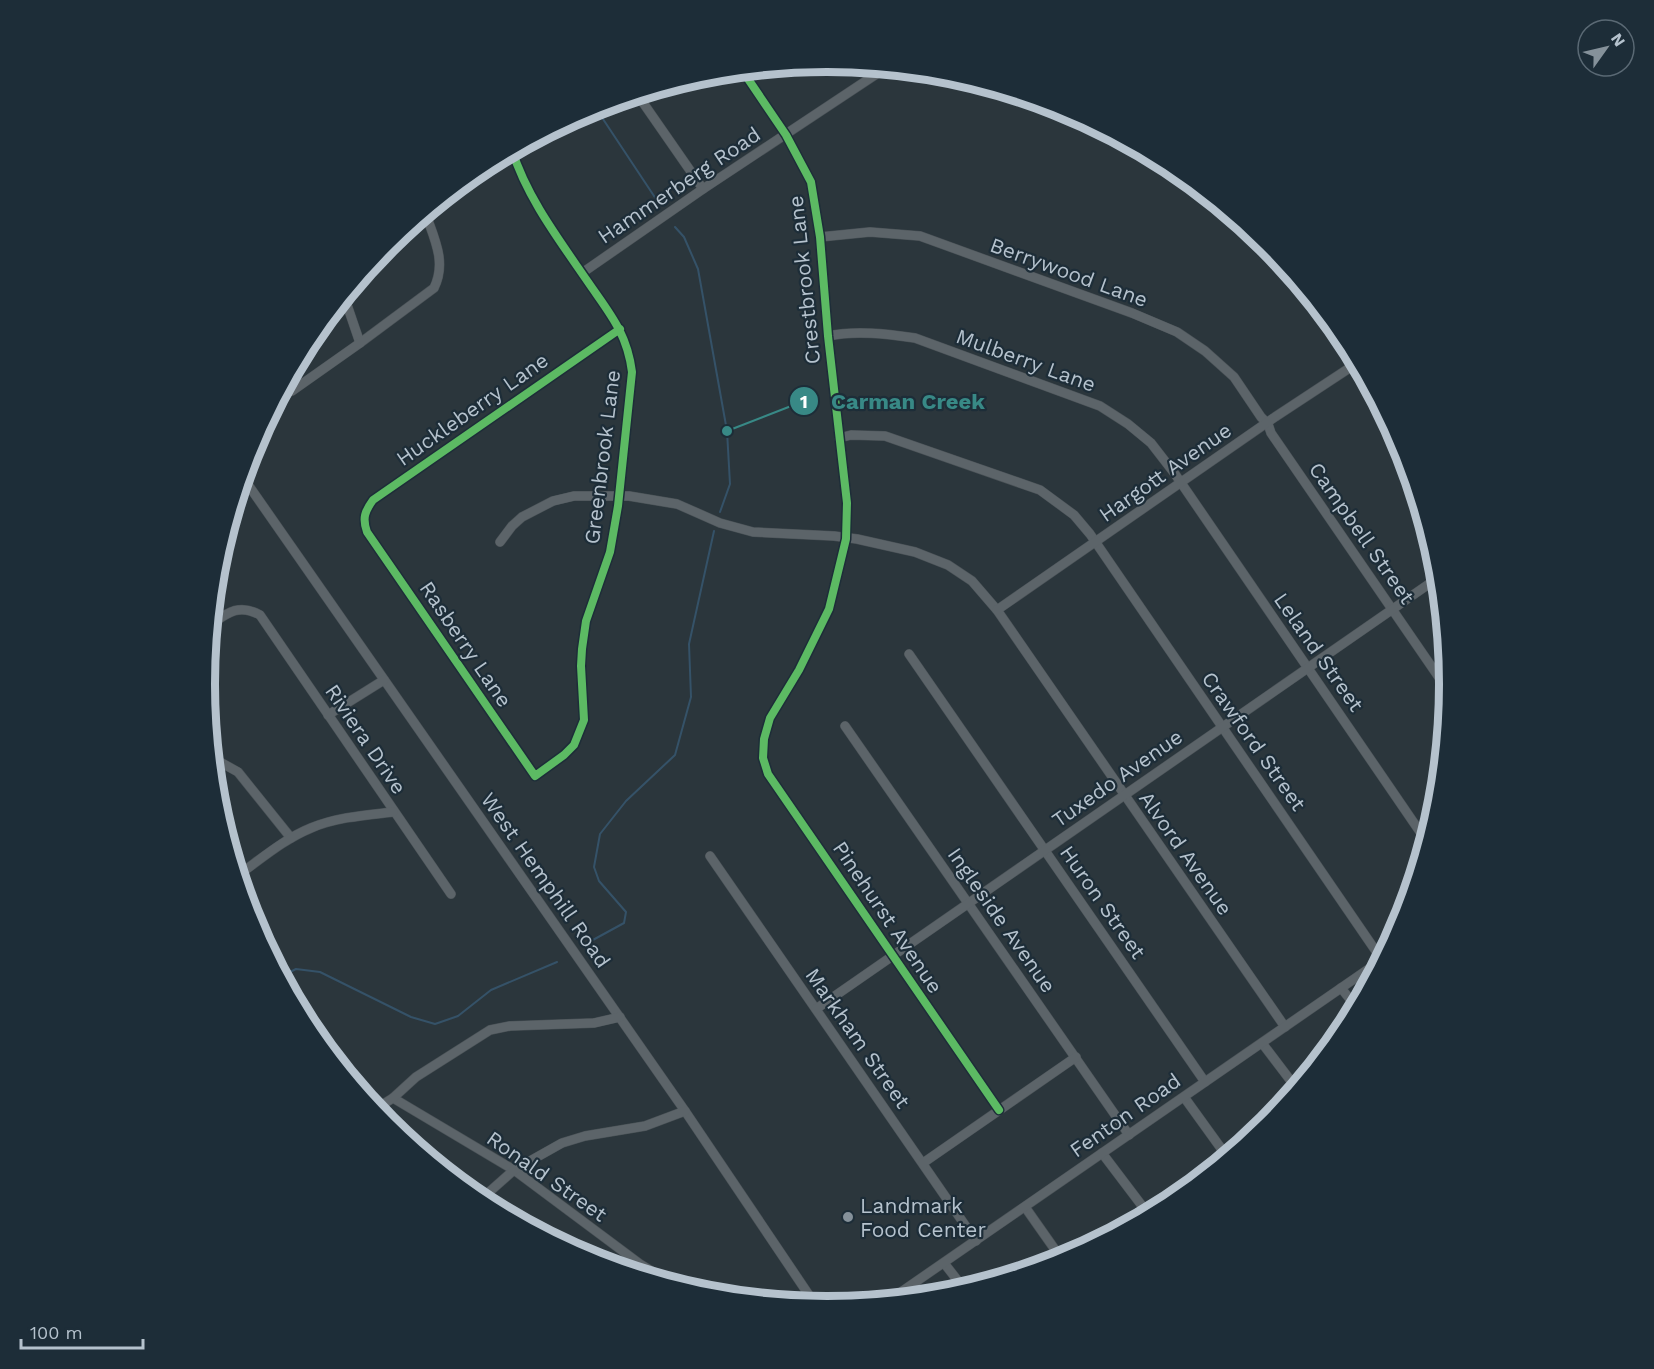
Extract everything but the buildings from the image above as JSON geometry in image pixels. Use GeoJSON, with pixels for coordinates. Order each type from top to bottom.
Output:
{"type":"FeatureCollection","features":[{"type":"Feature","properties":{"kind":"street","name":"Hammerberg Road"},"geometry":{"type":"LineString","coordinates":[[582,273],[703,189],[877,74]]}},
{"type":"Feature","properties":{"kind":"street","name":"Crestbrook Lane"},"geometry":{"type":"LineString","coordinates":[[747,77],[786,135],[811,182],[820,237],[828,336],[847,503],[846,539],[829,609],[799,670],[770,718],[764,739]]}},
{"type":"Feature","properties":{"kind":"street"},"geometry":{"type":"LineString","coordinates":[[642,101],[703,189]]}},
{"type":"Feature","properties":{"kind":"street","name":"Greenbrook Lane"},"geometry":{"type":"LineString","coordinates":[[515,158],[528,189],[620,329],[629,352],[632,372],[610,552],[586,621],[580,666],[584,720],[574,745],[535,776]]}},
{"type":"Feature","properties":{"kind":"street"},"geometry":{"type":"LineString","coordinates":[[290,391],[360,344],[434,288],[438,279],[440,254],[428,220]]}},
{"type":"Feature","properties":{"kind":"street","name":"Berrywood Lane"},"geometry":{"type":"LineString","coordinates":[[820,237],[870,232],[920,236],[1132,313],[1177,332],[1206,351],[1234,377],[1268,424]]}},
{"type":"Feature","properties":{"kind":"street"},"geometry":{"type":"LineString","coordinates":[[347,305],[360,344]]}},
{"type":"Feature","properties":{"kind":"street","name":"Huckleberry Lane"},"geometry":{"type":"LineString","coordinates":[[367,532],[363,517],[373,500],[620,329]]}},
{"type":"Feature","properties":{"kind":"street","name":"Mulberry Lane"},"geometry":{"type":"LineString","coordinates":[[828,336],[840,333],[885,333],[915,338],[1100,406],[1128,423],[1151,443],[1180,483]]}},
{"type":"Feature","properties":{"kind":"street","name":"Hargott Avenue"},"geometry":{"type":"LineString","coordinates":[[997,610],[1350,367]]}},
{"type":"Feature","properties":{"kind":"street","name":"Campbell Street"},"geometry":{"type":"LineString","coordinates":[[1268,424],[1271,433],[1440,678]]}},
{"type":"Feature","properties":{"kind":"street","name":"Crawford Street"},"geometry":{"type":"LineString","coordinates":[[839,438],[850,435],[885,436],[1040,490],[1074,515],[1090,534],[1378,951]]}},
{"type":"Feature","properties":{"kind":"street","name":"Leland Street"},"geometry":{"type":"LineString","coordinates":[[1180,483],[1421,833]]}},
{"type":"Feature","properties":{"kind":"street","name":"West Hemphill Road"},"geometry":{"type":"LineString","coordinates":[[248,485],[620,1017],[811,1297]]}},
{"type":"Feature","properties":{"kind":"street","name":"Alvord Avenue"},"geometry":{"type":"LineString","coordinates":[[500,542],[522,517],[553,501],[574,496],[610,494],[629,495],[677,504],[720,523],[753,532],[857,539],[915,552],[948,565],[972,581],[997,610],[1285,1027]]}},
{"type":"Feature","properties":{"kind":"street","name":"Rasberry Lane"},"geometry":{"type":"LineString","coordinates":[[367,532],[535,776]]}},
{"type":"Feature","properties":{"kind":"street","name":"Tuxedo Avenue"},"geometry":{"type":"LineString","coordinates":[[816,1010],[1431,583]]}},
{"type":"Feature","properties":{"kind":"street","name":"Riviera Drive"},"geometry":{"type":"LineString","coordinates":[[219,619],[230,611],[240,608],[260,615],[451,894]]}},
{"type":"Feature","properties":{"kind":"street","name":"Huron Street"},"geometry":{"type":"LineString","coordinates":[[909,654],[1205,1082]]}},
{"type":"Feature","properties":{"kind":"street"},"geometry":{"type":"LineString","coordinates":[[328,715],[384,680]]}},
{"type":"Feature","properties":{"kind":"street","name":"Ingleside Avenue"},"geometry":{"type":"LineString","coordinates":[[845,726],[1129,1135]]}},
{"type":"Feature","properties":{"kind":"street","name":"Pinehurst Avenue"},"geometry":{"type":"LineString","coordinates":[[764,739],[763,758],[768,774],[999,1110]]}},
{"type":"Feature","properties":{"kind":"street"},"geometry":{"type":"LineString","coordinates":[[220,762],[238,772],[291,838]]}},
{"type":"Feature","properties":{"kind":"street"},"geometry":{"type":"LineString","coordinates":[[244,871],[291,838],[313,827],[339,820],[393,812]]}},
{"type":"Feature","properties":{"kind":"street","name":"Markham Street"},"geometry":{"type":"LineString","coordinates":[[710,856],[976,1240]]}},
{"type":"Feature","properties":{"kind":"street","name":"Fenton Road"},"geometry":{"type":"LineString","coordinates":[[900,1293],[1369,969]]}},
{"type":"Feature","properties":{"kind":"street"},"geometry":{"type":"LineString","coordinates":[[1341,988],[1351,1001]]}},
{"type":"Feature","properties":{"kind":"street"},"geometry":{"type":"LineString","coordinates":[[382,1105],[416,1077],[490,1030],[510,1026],[594,1023],[620,1017]]}},
{"type":"Feature","properties":{"kind":"street"},"geometry":{"type":"LineString","coordinates":[[1262,1043],[1292,1083]]}},
{"type":"Feature","properties":{"kind":"street"},"geometry":{"type":"LineString","coordinates":[[923,1163],[1076,1057]]}},
{"type":"Feature","properties":{"kind":"street"},"geometry":{"type":"LineString","coordinates":[[1184,1097],[1223,1151]]}},
{"type":"Feature","properties":{"kind":"street","name":"Ronald Street"},"geometry":{"type":"LineString","coordinates":[[393,1098],[514,1170],[649,1270]]}},
{"type":"Feature","properties":{"kind":"street"},"geometry":{"type":"LineString","coordinates":[[487,1194],[514,1170],[562,1143],[585,1136],[645,1126],[685,1111]]}},
{"type":"Feature","properties":{"kind":"street"},"geometry":{"type":"LineString","coordinates":[[1102,1153],[1144,1208]]}},
{"type":"Feature","properties":{"kind":"street"},"geometry":{"type":"LineString","coordinates":[[1025,1207],[1056,1252]]}},
{"type":"Feature","properties":{"kind":"street"},"geometry":{"type":"LineString","coordinates":[[944,1263],[959,1282]]}},
{"type":"Feature","properties":{"kind":"waterway"},"geometry":{"type":"LineString","coordinates":[[601,116],[660,205]]}},
{"type":"Feature","properties":{"kind":"waterway"},"geometry":{"type":"LineString","coordinates":[[675,227],[684,237],[698,269],[727,431],[730,484],[720,512]]}},
{"type":"Feature","properties":{"kind":"waterway"},"geometry":{"type":"LineString","coordinates":[[591,941],[624,923],[626,912],[599,881],[594,867],[600,834],[626,801],[675,755],[691,697],[689,644],[714,531]]}},
{"type":"Feature","properties":{"kind":"waterway"},"geometry":{"type":"LineString","coordinates":[[288,973],[296,969],[320,972],[411,1017],[435,1024],[458,1016],[491,990],[557,962]]}},
{"type":"Feature","properties":{"kind":"cycle path"},"geometry":{"type":"LineString","coordinates":[[747,77],[786,135],[811,182],[820,237],[828,336],[847,503],[846,539],[829,609],[799,670],[770,718],[764,739],[763,758],[768,774],[999,1110]]}},
{"type":"Feature","properties":{"kind":"cycle path"},"geometry":{"type":"LineString","coordinates":[[515,158],[526,185],[545,219],[619,330]]}},
{"type":"Feature","properties":{"kind":"cycle path"},"geometry":{"type":"LineString","coordinates":[[619,330],[630,358],[632,372],[618,506],[610,552],[586,621],[582,649],[584,720],[574,745],[535,776],[367,532],[365,515],[373,500],[619,330]]}},
{"type":"Feature","properties":{"kind":"place","name":"Carman Creek"},"geometry":{"type":"Point","coordinates":[727,431]}},
{"type":"Feature","properties":{"kind":"place","name":"Landmark Food Center"},"geometry":{"type":"Point","coordinates":[848,1217]}}]}
